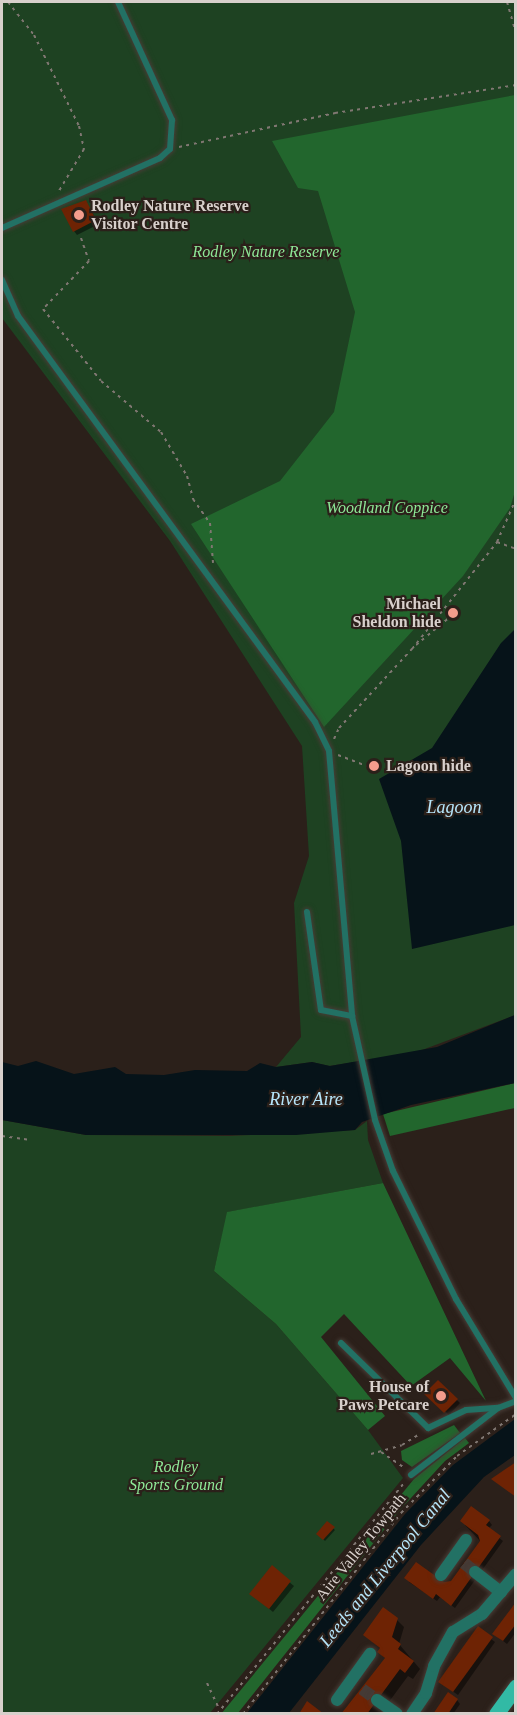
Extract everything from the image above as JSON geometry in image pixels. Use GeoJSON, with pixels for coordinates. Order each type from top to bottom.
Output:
{"type":"FeatureCollection","features":[{"type":"Feature","properties":{"kind":"main road"},"geometry":{"type":"LineString","coordinates":[[496,1713],[513,1697]]}},
{"type":"Feature","properties":{"kind":"street"},"geometry":{"type":"LineString","coordinates":[[441,1575],[459,1560],[466,1540]]}},
{"type":"Feature","properties":{"kind":"street"},"geometry":{"type":"LineString","coordinates":[[476,1572],[501,1592]]}},
{"type":"Feature","properties":{"kind":"street"},"geometry":{"type":"LineString","coordinates":[[412,1713],[426,1693],[434,1666],[453,1632],[482,1614],[516,1574]]}},
{"type":"Feature","properties":{"kind":"street"},"geometry":{"type":"LineString","coordinates":[[337,1700],[370,1654]]}},
{"type":"Feature","properties":{"kind":"street"},"geometry":{"type":"LineString","coordinates":[[351,1680],[362,1689]]}},
{"type":"Feature","properties":{"kind":"street"},"geometry":{"type":"LineString","coordinates":[[377,1700],[397,1713]]}},
{"type":"Feature","properties":{"kind":"lane"},"geometry":{"type":"LineString","coordinates":[[2,228],[160,158],[170,149],[172,120],[118,2]]}},
{"type":"Feature","properties":{"kind":"lane"},"geometry":{"type":"LineString","coordinates":[[2,280],[18,316],[315,722],[328,751],[352,1016],[375,1120],[393,1171],[456,1299],[516,1400],[498,1408],[411,1475]]}},
{"type":"Feature","properties":{"kind":"lane"},"geometry":{"type":"LineString","coordinates":[[307,912],[321,1010],[352,1016]]}},
{"type":"Feature","properties":{"kind":"lane"},"geometry":{"type":"LineString","coordinates":[[341,1343],[428,1428],[466,1410],[498,1408]]}},
{"type":"Feature","properties":{"kind":"path"},"geometry":{"type":"LineString","coordinates":[[8,2],[34,34],[79,126],[84,149],[58,188],[62,200]]}},
{"type":"Feature","properties":{"kind":"path"},"geometry":{"type":"LineString","coordinates":[[507,2],[516,33]]}},
{"type":"Feature","properties":{"kind":"path"},"geometry":{"type":"LineString","coordinates":[[170,149],[335,113],[516,86]]}},
{"type":"Feature","properties":{"kind":"path"},"geometry":{"type":"LineString","coordinates":[[81,238],[89,261],[43,309],[101,381],[160,432],[187,476],[193,499],[210,523],[214,554],[211,581]]}},
{"type":"Feature","properties":{"kind":"path"},"geometry":{"type":"LineString","coordinates":[[369,767],[328,751],[339,728],[412,649],[497,542],[516,499]]}},
{"type":"Feature","properties":{"kind":"path"},"geometry":{"type":"LineString","coordinates":[[497,542],[516,549]]}},
{"type":"Feature","properties":{"kind":"path"},"geometry":{"type":"LineString","coordinates":[[412,649],[450,617]]}},
{"type":"Feature","properties":{"kind":"path"},"geometry":{"type":"LineString","coordinates":[[2,1136],[31,1140]]}},
{"type":"Feature","properties":{"kind":"path","name":"Aire Valley Towpath"},"geometry":{"type":"LineString","coordinates":[[243,1713],[401,1513],[451,1462],[516,1414]]}},
{"type":"Feature","properties":{"kind":"path"},"geometry":{"type":"LineString","coordinates":[[371,1454],[402,1445],[428,1428]]}},
{"type":"Feature","properties":{"kind":"path"},"geometry":{"type":"LineString","coordinates":[[216,1713],[411,1475],[381,1452]]}},
{"type":"Feature","properties":{"kind":"path"},"geometry":{"type":"LineString","coordinates":[[207,1683],[219,1709]]}},
{"type":"Feature","properties":{"kind":"green space","name":"Rodley Nature Reserve"},"geometry":{"type":"Polygon","coordinates":[[[2,2],[515,2],[515,1015],[414,1053],[329,1066],[312,1062],[276,1067],[301,1037],[294,903],[309,856],[302,746],[170,541],[2,318],[2,2]]]}},
{"type":"Feature","properties":{"kind":"green space","name":"Woodland Coppice"},"geometry":{"type":"Polygon","coordinates":[[[515,95],[516,488],[510,508],[463,576],[324,727],[191,524],[280,481],[334,412],[355,312],[318,191],[298,188],[272,141],[515,95]]]}},
{"type":"Feature","properties":{"kind":"green space"},"geometry":{"type":"Polygon","coordinates":[[[515,1083],[515,1108],[390,1136],[383,1114],[515,1083]]]}},
{"type":"Feature","properties":{"kind":"green space","name":"Rodley Sports Ground"},"geometry":{"type":"Polygon","coordinates":[[[2,1120],[86,1135],[229,1136],[355,1130],[367,1121],[368,1140],[383,1183],[228,1212],[214,1271],[276,1324],[368,1430],[403,1478],[210,1713],[2,1713],[2,1120]]]}},
{"type":"Feature","properties":{"kind":"green space"},"geometry":{"type":"Polygon","coordinates":[[[383,1183],[486,1401],[450,1358],[411,1386],[344,1314],[321,1337],[385,1416],[368,1430],[276,1324],[214,1271],[227,1212],[383,1183]]]}},
{"type":"Feature","properties":{"kind":"green space"},"geometry":{"type":"Polygon","coordinates":[[[454,1425],[460,1433],[412,1467],[402,1460],[401,1451],[454,1425]]]}},
{"type":"Feature","properties":{"kind":"green space"},"geometry":{"type":"Polygon","coordinates":[[[465,1438],[469,1443],[445,1461],[399,1511],[238,1713],[221,1714],[414,1479],[465,1438]]]}},
{"type":"Feature","properties":{"kind":"water","name":"Lagoon"},"geometry":{"type":"Polygon","coordinates":[[[515,629],[515,925],[412,949],[401,841],[379,779],[432,748],[501,643],[515,629]]]}},
{"type":"Feature","properties":{"kind":"water","name":"River Aire"},"geometry":{"type":"Polygon","coordinates":[[[515,1015],[515,1083],[411,1105],[362,1122],[355,1130],[296,1135],[86,1135],[2,1120],[2,1062],[18,1066],[36,1061],[74,1074],[115,1067],[126,1074],[164,1075],[195,1070],[247,1071],[260,1063],[276,1067],[312,1062],[330,1066],[437,1047],[515,1015]]]}},
{"type":"Feature","properties":{"kind":"water","name":"Leeds and Liverpool Canal"},"geometry":{"type":"Polygon","coordinates":[[[515,1419],[515,1455],[484,1477],[421,1545],[289,1713],[247,1713],[405,1514],[453,1465],[515,1419]]]}},
{"type":"Feature","properties":{"kind":"building","name":"Rodley Nature Reserve Visitor Centre"},"geometry":{"type":"Polygon","coordinates":[[[86,200],[96,220],[73,232],[61,209],[86,200]]]}},
{"type":"Feature","properties":{"kind":"building","name":"House of Paws Petcare"},"geometry":{"type":"Polygon","coordinates":[[[438,1380],[458,1399],[444,1413],[424,1394],[438,1380]]]}},
{"type":"Feature","properties":{"kind":"building"},"geometry":{"type":"Polygon","coordinates":[[[516,1462],[516,1497],[491,1479],[516,1462]]]}},
{"type":"Feature","properties":{"kind":"building"},"geometry":{"type":"Polygon","coordinates":[[[471,1506],[490,1520],[486,1525],[501,1536],[451,1606],[436,1594],[433,1599],[404,1578],[416,1562],[444,1582],[451,1581],[480,1541],[478,1535],[460,1521],[471,1506]]]}},
{"type":"Feature","properties":{"kind":"building"},"geometry":{"type":"Polygon","coordinates":[[[327,1521],[335,1527],[323,1540],[316,1534],[327,1521]]]}},
{"type":"Feature","properties":{"kind":"building"},"geometry":{"type":"Polygon","coordinates":[[[272,1565],[291,1581],[269,1609],[249,1594],[272,1565]]]}},
{"type":"Feature","properties":{"kind":"building"},"geometry":{"type":"Polygon","coordinates":[[[516,1602],[516,1624],[503,1641],[492,1634],[516,1602]]]}},
{"type":"Feature","properties":{"kind":"building"},"geometry":{"type":"Polygon","coordinates":[[[383,1607],[398,1618],[392,1637],[401,1644],[398,1649],[414,1661],[405,1673],[400,1669],[367,1714],[341,1714],[385,1658],[377,1652],[380,1648],[363,1635],[383,1607]]]}},
{"type":"Feature","properties":{"kind":"building"},"geometry":{"type":"Polygon","coordinates":[[[478,1626],[493,1637],[453,1692],[438,1682],[478,1626]]]}},
{"type":"Feature","properties":{"kind":"building"},"geometry":{"type":"Polygon","coordinates":[[[448,1692],[458,1699],[448,1714],[433,1714],[448,1692]]]}},
{"type":"Feature","properties":{"kind":"building"},"geometry":{"type":"Polygon","coordinates":[[[307,1701],[324,1714],[299,1714],[307,1701]]]}},
{"type":"Feature","properties":{"kind":"tunnel"},"geometry":{"type":"LineString","coordinates":[[464,1563],[475,1572]]}},
{"type":"Feature","properties":{"kind":"tunnel"},"geometry":{"type":"LineString","coordinates":[[362,1689],[377,1700]]}},
{"type":"Feature","properties":{"kind":"place","name":"Rodley Nature Reserve Visitor Centre"},"geometry":{"type":"Point","coordinates":[79,215]}},
{"type":"Feature","properties":{"kind":"place","name":"Michael Sheldon hide"},"geometry":{"type":"Point","coordinates":[453,613]}},
{"type":"Feature","properties":{"kind":"place","name":"Lagoon hide"},"geometry":{"type":"Point","coordinates":[374,766]}},
{"type":"Feature","properties":{"kind":"place","name":"House of Paws Petcare"},"geometry":{"type":"Point","coordinates":[441,1396]}}]}
